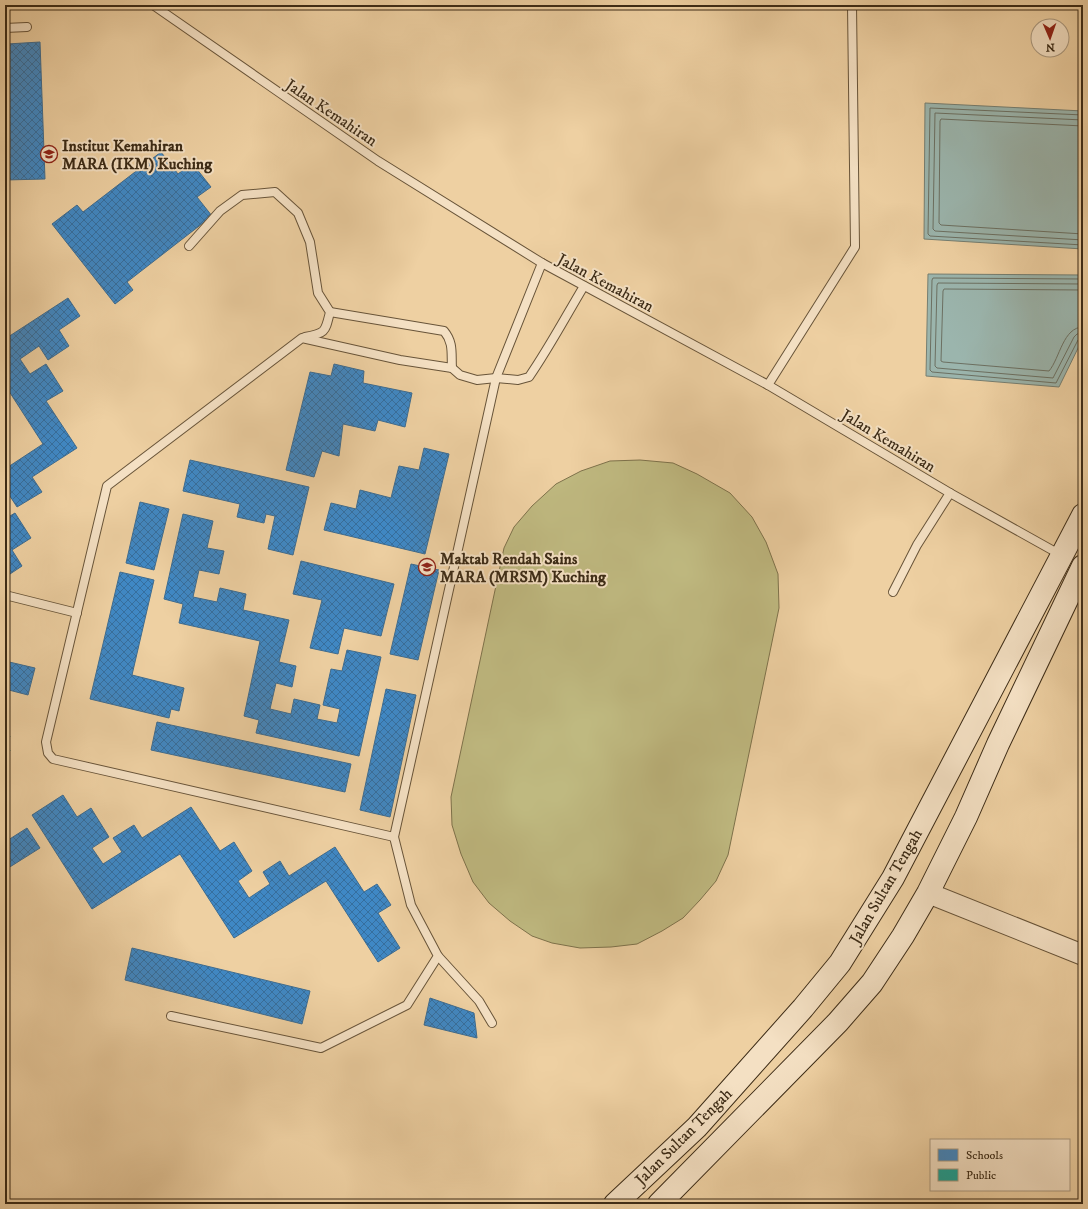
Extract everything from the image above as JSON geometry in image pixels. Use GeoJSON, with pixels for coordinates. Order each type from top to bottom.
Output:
{"type":"FeatureCollection","features":[{"type":"Feature","properties":{"kind":"main road","name":"Jalan Sultan Tengah"},"geometry":{"type":"LineString","coordinates":[[615,1204],[697,1127],[840,963],[893,878],[1083,515]]}},
{"type":"Feature","properties":{"kind":"main road","name":"Jalan Sultan Tengah"},"geometry":{"type":"LineString","coordinates":[[659,1204],[832,1028],[872,983],[903,936],[928,893],[966,817],[998,744],[1083,566]]}},
{"type":"Feature","properties":{"kind":"street"},"geometry":{"type":"LineString","coordinates":[[928,893],[1083,955]]}},
{"type":"Feature","properties":{"kind":"lane","name":"Jalan Kemahiran"},"geometry":{"type":"LineString","coordinates":[[153,5],[378,161],[542,263],[768,385],[950,493],[1062,555]]}},
{"type":"Feature","properties":{"kind":"lane"},"geometry":{"type":"LineString","coordinates":[[768,385],[855,247],[852,5]]}},
{"type":"Feature","properties":{"kind":"lane"},"geometry":{"type":"LineString","coordinates":[[5,28],[27,28]]}},
{"type":"Feature","properties":{"kind":"lane"},"geometry":{"type":"LineString","coordinates":[[189,246],[220,211],[242,195],[275,192],[298,213],[310,242],[318,293],[330,312],[326,328],[320,334],[302,338],[107,486],[46,742],[48,753],[53,759],[394,837]]}},
{"type":"Feature","properties":{"kind":"lane"},"geometry":{"type":"LineString","coordinates":[[492,1023],[479,1001],[438,956],[412,905],[394,837],[496,378],[542,263]]}},
{"type":"Feature","properties":{"kind":"lane"},"geometry":{"type":"LineString","coordinates":[[302,338],[400,360],[452,368],[460,375],[477,380],[496,378],[518,380],[529,377],[542,359],[558,328],[584,286]]}},
{"type":"Feature","properties":{"kind":"lane"},"geometry":{"type":"LineString","coordinates":[[330,312],[444,331],[449,336],[451,342],[452,368]]}},
{"type":"Feature","properties":{"kind":"lane"},"geometry":{"type":"LineString","coordinates":[[893,592],[917,544],[950,493]]}},
{"type":"Feature","properties":{"kind":"lane"},"geometry":{"type":"LineString","coordinates":[[5,595],[77,613]]}},
{"type":"Feature","properties":{"kind":"lane"},"geometry":{"type":"LineString","coordinates":[[171,1016],[321,1048],[407,1006],[438,956]]}},
{"type":"Feature","properties":{"kind":"shaded area"},"geometry":{"type":"Polygon","coordinates":[[[640,460],[673,463],[697,474],[730,493],[752,517],[766,542],[778,574],[779,608],[728,855],[716,881],[683,918],[637,944],[580,948],[552,943],[532,936],[510,921],[489,903],[473,882],[461,854],[452,825],[451,797],[504,548],[514,527],[532,506],[556,484],[581,471],[610,461],[640,460]]]}},
{"type":"Feature","properties":{"kind":"water"},"geometry":{"type":"Polygon","coordinates":[[[925,103],[1083,111],[1083,249],[924,239],[925,103]]]}},
{"type":"Feature","properties":{"kind":"water"},"geometry":{"type":"Polygon","coordinates":[[[928,274],[1083,275],[1083,338],[1059,387],[926,376],[928,274]]]}},
{"type":"Feature","properties":{"kind":"building: Schools"},"geometry":{"type":"Polygon","coordinates":[[[40,42],[45,179],[5,180],[5,148],[10,147],[7,44],[40,42]]]}},
{"type":"Feature","properties":{"kind":"building: Schools"},"geometry":{"type":"Polygon","coordinates":[[[161,152],[178,174],[192,163],[211,187],[197,197],[212,216],[127,282],[133,290],[115,304],[52,224],[77,205],[83,212],[161,152]]]}},
{"type":"Feature","properties":{"kind":"building: Schools"},"geometry":{"type":"Polygon","coordinates":[[[68,298],[80,316],[59,330],[69,346],[48,360],[39,346],[20,359],[30,374],[46,364],[63,391],[46,401],[77,448],[32,477],[42,492],[17,507],[6,490],[5,491],[5,469],[43,444],[5,385],[5,339],[68,298]]]}},
{"type":"Feature","properties":{"kind":"building: Schools"},"geometry":{"type":"Polygon","coordinates":[[[334,364],[364,371],[363,383],[412,393],[405,427],[378,420],[375,431],[343,424],[339,456],[322,451],[314,477],[286,470],[310,372],[331,376],[334,364]]]}},
{"type":"Feature","properties":{"kind":"building: Schools"},"geometry":{"type":"Polygon","coordinates":[[[424,448],[449,454],[425,554],[324,530],[331,503],[356,509],[360,490],[391,498],[399,466],[419,470],[424,448]]]}},
{"type":"Feature","properties":{"kind":"building: Schools"},"geometry":{"type":"Polygon","coordinates":[[[190,460],[309,487],[293,555],[268,549],[275,516],[266,514],[264,523],[237,517],[240,504],[183,491],[190,460]]]}},
{"type":"Feature","properties":{"kind":"building: Schools"},"geometry":{"type":"Polygon","coordinates":[[[140,502],[169,509],[154,570],[126,563],[140,502]]]}},
{"type":"Feature","properties":{"kind":"building: Schools"},"geometry":{"type":"Polygon","coordinates":[[[15,513],[31,538],[12,550],[22,566],[7,576],[5,573],[5,519],[15,513]]]}},
{"type":"Feature","properties":{"kind":"building: Schools"},"geometry":{"type":"Polygon","coordinates":[[[183,514],[213,521],[207,548],[224,551],[219,574],[199,570],[193,597],[217,602],[220,588],[246,594],[243,610],[289,620],[279,662],[296,666],[292,687],[276,683],[270,709],[291,714],[294,699],[320,705],[317,719],[337,723],[340,709],[323,705],[331,669],[342,671],[347,650],[381,657],[359,756],[256,733],[259,720],[244,716],[260,641],[179,623],[183,604],[164,599],[183,514]]]}},
{"type":"Feature","properties":{"kind":"building: Schools"},"geometry":{"type":"Polygon","coordinates":[[[301,561],[394,584],[381,636],[344,628],[338,654],[310,648],[322,600],[293,594],[301,561]]]}},
{"type":"Feature","properties":{"kind":"building: Schools"},"geometry":{"type":"Polygon","coordinates":[[[411,564],[439,570],[418,660],[390,654],[411,564]]]}},
{"type":"Feature","properties":{"kind":"building: Schools"},"geometry":{"type":"Polygon","coordinates":[[[120,572],[154,580],[132,675],[184,688],[179,711],[171,709],[169,718],[90,699],[120,572]]]}},
{"type":"Feature","properties":{"kind":"building: Schools"},"geometry":{"type":"Polygon","coordinates":[[[5,661],[35,668],[28,695],[5,689],[5,661]]]}},
{"type":"Feature","properties":{"kind":"building: Schools"},"geometry":{"type":"Polygon","coordinates":[[[386,689],[416,695],[390,817],[360,810],[386,689]]]}},
{"type":"Feature","properties":{"kind":"building: Schools"},"geometry":{"type":"Polygon","coordinates":[[[157,722],[351,764],[345,792],[151,750],[157,722]]]}},
{"type":"Feature","properties":{"kind":"building: Schools"},"geometry":{"type":"Polygon","coordinates":[[[63,795],[77,817],[91,808],[109,837],[92,848],[103,864],[122,852],[113,838],[134,825],[142,838],[191,807],[220,851],[234,842],[252,871],[238,881],[249,898],[270,884],[263,872],[280,861],[289,876],[335,847],[364,892],[377,884],[391,905],[378,913],[400,948],[378,962],[326,881],[234,938],[180,854],[92,909],[32,815],[63,795]]]}},
{"type":"Feature","properties":{"kind":"building: Schools"},"geometry":{"type":"Polygon","coordinates":[[[27,828],[40,848],[5,870],[5,842],[27,828]]]}},
{"type":"Feature","properties":{"kind":"building: Schools"},"geometry":{"type":"Polygon","coordinates":[[[132,948],[310,991],[302,1024],[125,980],[132,948]]]}},
{"type":"Feature","properties":{"kind":"building: Schools"},"geometry":{"type":"Polygon","coordinates":[[[430,998],[474,1013],[477,1038],[424,1025],[430,998]]]}},
{"type":"Feature","properties":{"kind":"building: Public"},"geometry":{"type":"Polygon","coordinates":[[[5,734],[10,736],[5,748],[5,734]]]}},
{"type":"Feature","properties":{"kind":"building: Public"},"geometry":{"type":"Polygon","coordinates":[[[5,749],[10,750],[5,763],[5,749]]]}},
{"type":"Feature","properties":{"kind":"place","name":"Institut Kemahiran MARA (IKM) Kuching"},"geometry":{"type":"Point","coordinates":[49,154]}},
{"type":"Feature","properties":{"kind":"place","name":"Maktab Rendah Sains MARA (MRSM) Kuching"},"geometry":{"type":"Point","coordinates":[427,567]}}]}
